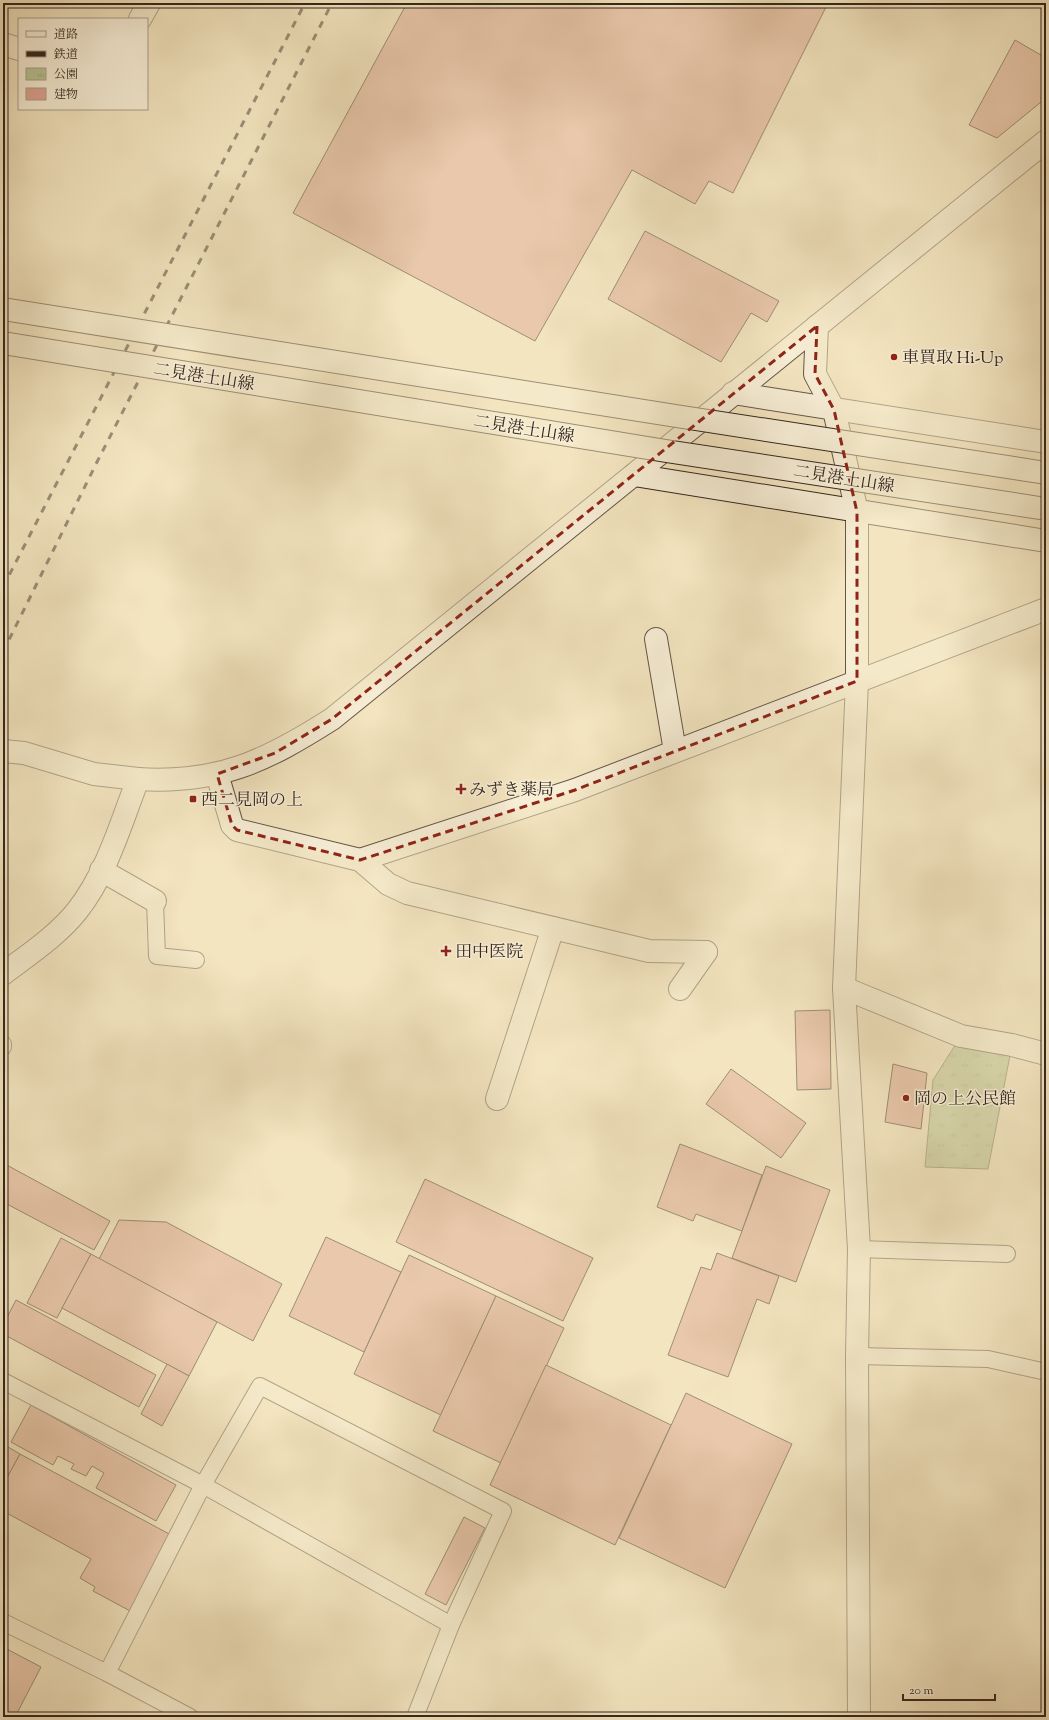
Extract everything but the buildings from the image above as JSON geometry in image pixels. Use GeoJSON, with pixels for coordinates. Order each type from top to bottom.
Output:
{"type":"FeatureCollection","features":[{"type":"Feature","properties":{"kind":"street"},"geometry":{"type":"LineString","coordinates":[[141,18],[149,3]]}},
{"type":"Feature","properties":{"kind":"street"},"geometry":{"type":"LineString","coordinates":[[3,44],[18,49]]}},
{"type":"Feature","properties":{"kind":"street"},"geometry":{"type":"LineString","coordinates":[[3,751],[24,753],[94,774],[138,779],[170,779],[217,774],[238,769],[262,760],[300,740],[332,719],[1046,141]]}},
{"type":"Feature","properties":{"kind":"street","name":"二見港土山線"},"geometry":{"type":"LineString","coordinates":[[3,309],[668,415],[1046,473]]}},
{"type":"Feature","properties":{"kind":"street"},"geometry":{"type":"LineString","coordinates":[[817,326],[815,374],[834,410],[857,512],[857,680],[844,988],[859,1249],[857,1356],[859,1717]]}},
{"type":"Feature","properties":{"kind":"street","name":"二見港土山線"},"geometry":{"type":"LineString","coordinates":[[3,343],[666,451],[1046,509]]}},
{"type":"Feature","properties":{"kind":"street"},"geometry":{"type":"LineString","coordinates":[[733,393],[1046,442]]}},
{"type":"Feature","properties":{"kind":"street"},"geometry":{"type":"LineString","coordinates":[[634,475],[857,512],[1046,541]]}},
{"type":"Feature","properties":{"kind":"street"},"geometry":{"type":"LineString","coordinates":[[360,860],[575,790],[857,680],[1046,609]]}},
{"type":"Feature","properties":{"kind":"street"},"geometry":{"type":"LineString","coordinates":[[656,639],[675,751]]}},
{"type":"Feature","properties":{"kind":"street"},"geometry":{"type":"LineString","coordinates":[[217,774],[232,825],[237,830],[360,860],[388,884],[407,893],[649,951],[706,952],[680,989]]}},
{"type":"Feature","properties":{"kind":"street"},"geometry":{"type":"LineString","coordinates":[[3,974],[59,930],[77,911],[101,870],[138,779]]}},
{"type":"Feature","properties":{"kind":"street"},"geometry":{"type":"LineString","coordinates":[[101,870],[155,901]]}},
{"type":"Feature","properties":{"kind":"street"},"geometry":{"type":"LineString","coordinates":[[497,1099],[553,928]]}},
{"type":"Feature","properties":{"kind":"street"},"geometry":{"type":"LineString","coordinates":[[844,988],[961,1036],[1012,1045],[1046,1054]]}},
{"type":"Feature","properties":{"kind":"lane"},"geometry":{"type":"LineString","coordinates":[[155,901],[157,956],[196,960]]}},
{"type":"Feature","properties":{"kind":"lane"},"geometry":{"type":"LineString","coordinates":[[859,1249],[1007,1254]]}},
{"type":"Feature","properties":{"kind":"lane"},"geometry":{"type":"LineString","coordinates":[[857,1356],[988,1359],[1046,1372]]}},
{"type":"Feature","properties":{"kind":"lane"},"geometry":{"type":"LineString","coordinates":[[3,1381],[203,1485],[450,1625]]}},
{"type":"Feature","properties":{"kind":"lane"},"geometry":{"type":"LineString","coordinates":[[108,1673],[203,1485],[260,1386],[503,1511],[450,1625],[415,1717]]}},
{"type":"Feature","properties":{"kind":"lane"},"geometry":{"type":"LineString","coordinates":[[3,1622],[108,1673],[190,1717]]}},
{"type":"Feature","properties":{"kind":"highlighted area"},"geometry":{"type":"Polygon","coordinates":[[[817,326],[815,374],[834,410],[857,512],[857,681],[575,790],[360,860],[237,830],[232,825],[217,774],[275,753],[332,719],[817,326]]]}},
{"type":"Feature","properties":{"kind":"green space"},"geometry":{"type":"Polygon","coordinates":[[[961,1036],[1012,1045],[988,1169],[925,1167],[933,1080],[961,1036]]]}},
{"type":"Feature","properties":{"kind":"railway"},"geometry":{"type":"LineString","coordinates":[[3,587],[305,3]]}},
{"type":"Feature","properties":{"kind":"railway"},"geometry":{"type":"LineString","coordinates":[[3,652],[97,462],[332,3]]}},
{"type":"Feature","properties":{"kind":"place","name":"車買取 Hi-Up"},"geometry":{"type":"Point","coordinates":[894,357]}},
{"type":"Feature","properties":{"kind":"place","name":"みずき薬局"},"geometry":{"type":"Point","coordinates":[461,789]}},
{"type":"Feature","properties":{"kind":"place","name":"西二見岡の上"},"geometry":{"type":"Point","coordinates":[193,799]}},
{"type":"Feature","properties":{"kind":"place","name":"田中医院"},"geometry":{"type":"Point","coordinates":[446,951]}},
{"type":"Feature","properties":{"kind":"place","name":"岡の上公民館"},"geometry":{"type":"Point","coordinates":[906,1098]}}]}
